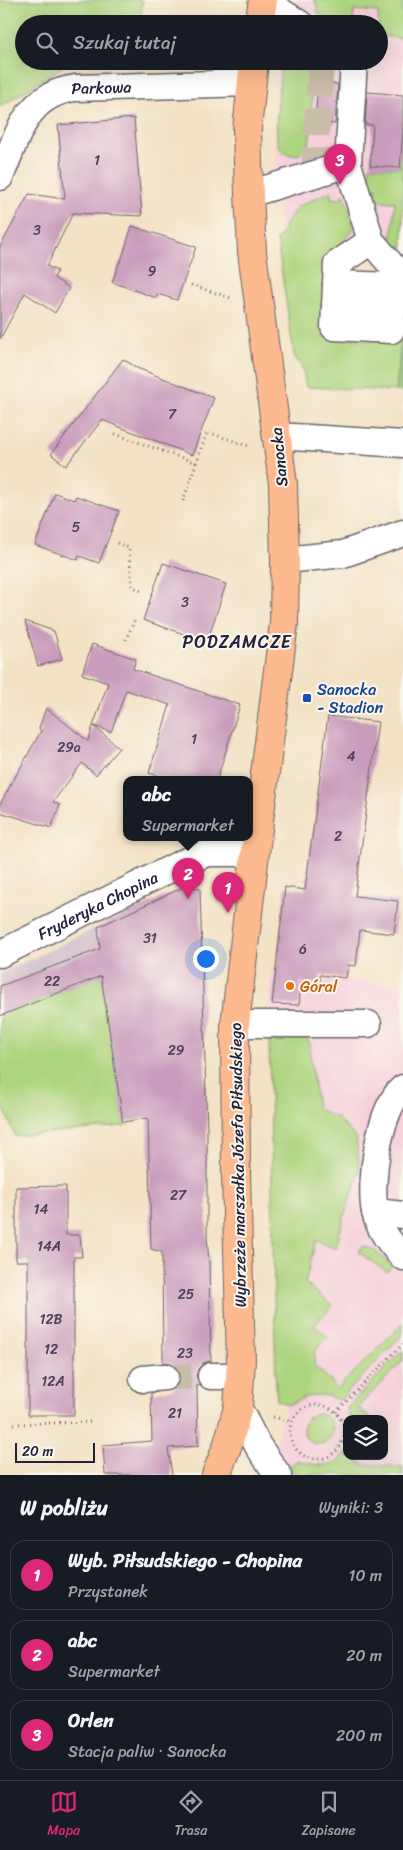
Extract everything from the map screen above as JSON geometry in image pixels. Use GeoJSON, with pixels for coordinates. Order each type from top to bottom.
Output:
{"type":"FeatureCollection","features":[{"type":"Feature","properties":{"kind":"main road"},"geometry":{"type":"LineString","coordinates":[[260,15],[263,0]]}},
{"type":"Feature","properties":{"kind":"main road","name":"Sanocka"},"geometry":{"type":"LineString","coordinates":[[252,72],[247,130],[252,252],[268,443],[283,484],[285,560],[284,623],[254,853]]}},
{"type":"Feature","properties":{"kind":"main road","name":"Wybrzeże marszałka Józefa Piłsudskiego"},"geometry":{"type":"LineString","coordinates":[[216,1475],[228,1444],[238,1407],[240,1376],[235,1024],[254,853]]}},
{"type":"Feature","properties":{"kind":"street"},"geometry":{"type":"LineString","coordinates":[[263,0],[286,15]]}},
{"type":"Feature","properties":{"kind":"street"},"geometry":{"type":"LineString","coordinates":[[353,70],[348,164],[371,241],[394,268],[391,330],[334,327],[337,264],[371,241]]}},
{"type":"Feature","properties":{"kind":"street","name":"Parkowa"},"geometry":{"type":"LineString","coordinates":[[0,176],[28,116],[37,104],[49,95],[62,90],[252,72]]}},
{"type":"Feature","properties":{"kind":"street"},"geometry":{"type":"LineString","coordinates":[[249,194],[348,164]]}},
{"type":"Feature","properties":{"kind":"street"},"geometry":{"type":"LineString","coordinates":[[335,295],[392,298]]}},
{"type":"Feature","properties":{"kind":"street"},"geometry":{"type":"LineString","coordinates":[[268,443],[403,444]]}},
{"type":"Feature","properties":{"kind":"street"},"geometry":{"type":"LineString","coordinates":[[285,560],[343,554],[403,533]]}},
{"type":"Feature","properties":{"kind":"street","name":"Fryderyka Chopina"},"geometry":{"type":"LineString","coordinates":[[0,954],[207,852],[254,853]]}},
{"type":"Feature","properties":{"kind":"street"},"geometry":{"type":"LineString","coordinates":[[235,1024],[368,1024]]}},
{"type":"Feature","properties":{"kind":"street"},"geometry":{"type":"LineString","coordinates":[[403,1088],[386,1110],[373,1170],[375,1212],[388,1242],[403,1257]]}},
{"type":"Feature","properties":{"kind":"street"},"geometry":{"type":"LineString","coordinates":[[375,1212],[403,1215]]}},
{"type":"Feature","properties":{"kind":"street"},"geometry":{"type":"LineString","coordinates":[[211,1376],[240,1376]]}},
{"type":"Feature","properties":{"kind":"street"},"geometry":{"type":"LineString","coordinates":[[238,1407],[258,1446],[278,1475]]}},
{"type":"Feature","properties":{"kind":"path"},"geometry":{"type":"LineString","coordinates":[[191,285],[239,301]]}},
{"type":"Feature","properties":{"kind":"path"},"geometry":{"type":"LineString","coordinates":[[183,501],[207,432],[268,443]]}},
{"type":"Feature","properties":{"kind":"path"},"geometry":{"type":"LineString","coordinates":[[115,434],[196,463]]}},
{"type":"Feature","properties":{"kind":"path"},"geometry":{"type":"LineString","coordinates":[[116,543],[129,548],[132,586],[143,592]]}},
{"type":"Feature","properties":{"kind":"path"},"geometry":{"type":"LineString","coordinates":[[126,640],[134,621]]}},
{"type":"Feature","properties":{"kind":"path"},"geometry":{"type":"LineString","coordinates":[[336,1412],[403,1344]]}},
{"type":"Feature","properties":{"kind":"path"},"geometry":{"type":"LineString","coordinates":[[320,1405],[329,1407],[341,1419],[344,1437],[335,1452],[328,1456],[319,1458],[302,1454],[292,1440],[290,1431],[292,1422],[296,1414],[303,1409],[320,1405]]}},
{"type":"Feature","properties":{"kind":"path"},"geometry":{"type":"LineString","coordinates":[[273,1417],[292,1422]]}},
{"type":"Feature","properties":{"kind":"path"},"geometry":{"type":"LineString","coordinates":[[14,1424],[92,1422]]}},
{"type":"Feature","properties":{"kind":"shaded area"},"geometry":{"type":"Polygon","coordinates":[[[291,0],[403,0],[403,255],[280,245],[275,125],[278,70],[388,70],[388,15],[287,15],[291,0]]]}},
{"type":"Feature","properties":{"kind":"shaded area"},"geometry":{"type":"Polygon","coordinates":[[[98,927],[103,975],[0,1015],[0,974],[98,927]]]}},
{"type":"Feature","properties":{"kind":"shaded area"},"geometry":{"type":"Polygon","coordinates":[[[271,971],[403,986],[403,1475],[281,1475],[275,1448],[287,1399],[276,1097],[269,1008],[271,971]]]}},
{"type":"Feature","properties":{"kind":"green space"},"geometry":{"type":"Polygon","coordinates":[[[0,0],[143,0],[140,15],[15,15],[15,70],[57,70],[0,107],[0,0]]]}},
{"type":"Feature","properties":{"kind":"green space"},"geometry":{"type":"Polygon","coordinates":[[[313,0],[403,0],[403,38],[388,37],[388,15],[378,15],[378,12],[354,10],[354,15],[321,15],[317,12],[317,5],[313,0]]]}},
{"type":"Feature","properties":{"kind":"green space"},"geometry":{"type":"Polygon","coordinates":[[[281,70],[314,70],[310,138],[306,149],[299,154],[290,155],[283,151],[278,144],[277,118],[281,70]]]}},
{"type":"Feature","properties":{"kind":"green space"},"geometry":{"type":"Polygon","coordinates":[[[403,131],[403,249],[387,247],[381,236],[392,237],[395,202],[376,201],[376,188],[370,189],[370,195],[367,195],[370,166],[400,168],[403,131]]]}},
{"type":"Feature","properties":{"kind":"green space"},"geometry":{"type":"Polygon","coordinates":[[[331,191],[331,198],[341,199],[342,194],[345,196],[353,221],[353,229],[338,248],[327,269],[325,337],[401,342],[396,391],[306,387],[303,370],[294,355],[277,240],[297,207],[331,191]]]}},
{"type":"Feature","properties":{"kind":"green space"},"geometry":{"type":"Polygon","coordinates":[[[403,317],[403,392],[396,391],[403,317]]]}},
{"type":"Feature","properties":{"kind":"green space"},"geometry":{"type":"Polygon","coordinates":[[[103,975],[107,1013],[125,1126],[15,1136],[0,1099],[0,1015],[103,975]]]}},
{"type":"Feature","properties":{"kind":"green space"},"geometry":{"type":"Polygon","coordinates":[[[269,1037],[308,1038],[317,1109],[337,1118],[356,1138],[360,1170],[343,1220],[336,1248],[316,1240],[305,1283],[333,1306],[314,1325],[328,1337],[315,1351],[314,1365],[338,1388],[403,1323],[403,1334],[339,1401],[320,1395],[307,1397],[288,1405],[277,1400],[269,1037]]]}},
{"type":"Feature","properties":{"kind":"green space"},"geometry":{"type":"Polygon","coordinates":[[[363,1246],[374,1250],[392,1266],[387,1272],[358,1252],[363,1246]]]}},
{"type":"Feature","properties":{"kind":"green space"},"geometry":{"type":"Polygon","coordinates":[[[403,1350],[403,1361],[358,1407],[367,1415],[349,1415],[347,1408],[403,1350]]]}},
{"type":"Feature","properties":{"kind":"green space"},"geometry":{"type":"Polygon","coordinates":[[[318,1414],[329,1418],[333,1429],[329,1440],[318,1444],[307,1440],[303,1429],[307,1418],[318,1414]]]}},
{"type":"Feature","properties":{"kind":"green space"},"geometry":{"type":"Polygon","coordinates":[[[343,1457],[343,1460],[360,1460],[360,1464],[403,1467],[403,1475],[300,1475],[287,1469],[297,1460],[310,1464],[324,1465],[337,1462],[343,1457]]]}},
{"type":"Feature","properties":{"kind":"building"},"geometry":{"type":"Polygon","coordinates":[[[318,83],[338,84],[335,124],[315,122],[318,83]]]}},
{"type":"Feature","properties":{"kind":"building"},"geometry":{"type":"Polygon","coordinates":[[[367,92],[403,95],[400,168],[370,166],[373,125],[365,125],[367,92]]]}},
{"type":"Feature","properties":{"kind":"building"},"geometry":{"type":"Polygon","coordinates":[[[134,118],[142,216],[73,213],[47,266],[57,271],[54,278],[69,288],[55,313],[25,293],[0,339],[0,247],[29,194],[65,199],[58,125],[134,118]]]}},
{"type":"Feature","properties":{"kind":"building"},"geometry":{"type":"Polygon","coordinates":[[[132,226],[196,247],[177,300],[157,294],[156,298],[112,282],[132,226]]]}},
{"type":"Feature","properties":{"kind":"building"},"geometry":{"type":"Polygon","coordinates":[[[123,359],[137,368],[214,398],[192,455],[102,420],[66,466],[51,454],[123,359]]]}},
{"type":"Feature","properties":{"kind":"building"},"geometry":{"type":"Polygon","coordinates":[[[55,493],[74,500],[76,496],[119,511],[99,563],[79,556],[78,560],[35,545],[55,493]]]}},
{"type":"Feature","properties":{"kind":"building"},"geometry":{"type":"Polygon","coordinates":[[[163,563],[226,584],[207,642],[143,620],[163,563]]]}},
{"type":"Feature","properties":{"kind":"building"},"geometry":{"type":"Polygon","coordinates":[[[25,621],[54,631],[62,659],[38,666],[25,621]]]}},
{"type":"Feature","properties":{"kind":"building"},"geometry":{"type":"Polygon","coordinates":[[[92,644],[136,659],[133,669],[240,705],[218,776],[160,776],[149,773],[170,705],[126,690],[111,732],[94,726],[119,748],[96,775],[82,763],[53,802],[60,805],[51,828],[0,812],[0,804],[41,731],[39,728],[46,708],[88,741],[108,683],[82,674],[92,644]]]}},
{"type":"Feature","properties":{"kind":"building"},"geometry":{"type":"Polygon","coordinates":[[[328,716],[378,722],[355,896],[398,901],[394,934],[360,930],[356,966],[348,965],[346,978],[320,975],[320,984],[301,982],[299,1005],[272,1004],[285,887],[305,890],[328,716]]]}},
{"type":"Feature","properties":{"kind":"building"},"geometry":{"type":"Polygon","coordinates":[[[188,885],[200,889],[211,1361],[203,1363],[198,1369],[196,1376],[200,1385],[197,1385],[198,1446],[168,1448],[172,1475],[105,1475],[103,1445],[152,1441],[151,1393],[173,1389],[178,1384],[180,1376],[177,1368],[171,1363],[163,1362],[162,1252],[151,1249],[148,1118],[123,1122],[101,976],[0,1016],[0,986],[100,949],[98,927],[188,885]]]}},
{"type":"Feature","properties":{"kind":"building"},"geometry":{"type":"Polygon","coordinates":[[[66,1186],[66,1235],[80,1235],[82,1257],[74,1257],[74,1415],[28,1415],[28,1261],[16,1261],[16,1187],[66,1186]]]}},
{"type":"Feature","properties":{"kind":"tunnel"},"geometry":{"type":"LineString","coordinates":[[314,174],[320,70]]}},
{"type":"Feature","properties":{"kind":"tunnel"},"geometry":{"type":"LineString","coordinates":[[165,1377],[211,1376]]}},
{"type":"Feature","properties":{"kind":"place","name":"Orlen"},"geometry":{"type":"Point","coordinates":[340,185]}},
{"type":"Feature","properties":{"kind":"place","name":"Sanocka - Stadion"},"geometry":{"type":"Point","coordinates":[307,698]}},
{"type":"Feature","properties":{"kind":"place","name":"abc"},"geometry":{"type":"Point","coordinates":[188,899]}},
{"type":"Feature","properties":{"kind":"place","name":"Wyb. Piłsudskiego - Chopina"},"geometry":{"type":"Point","coordinates":[228,913]}},
{"type":"Feature","properties":{"kind":"place","name":"Góral"},"geometry":{"type":"Point","coordinates":[290,986]}},
{"type":"Feature","properties":{"kind":"district","name":"PODZAMCZE"},"geometry":{"type":"Point","coordinates":[237,642]}}]}
